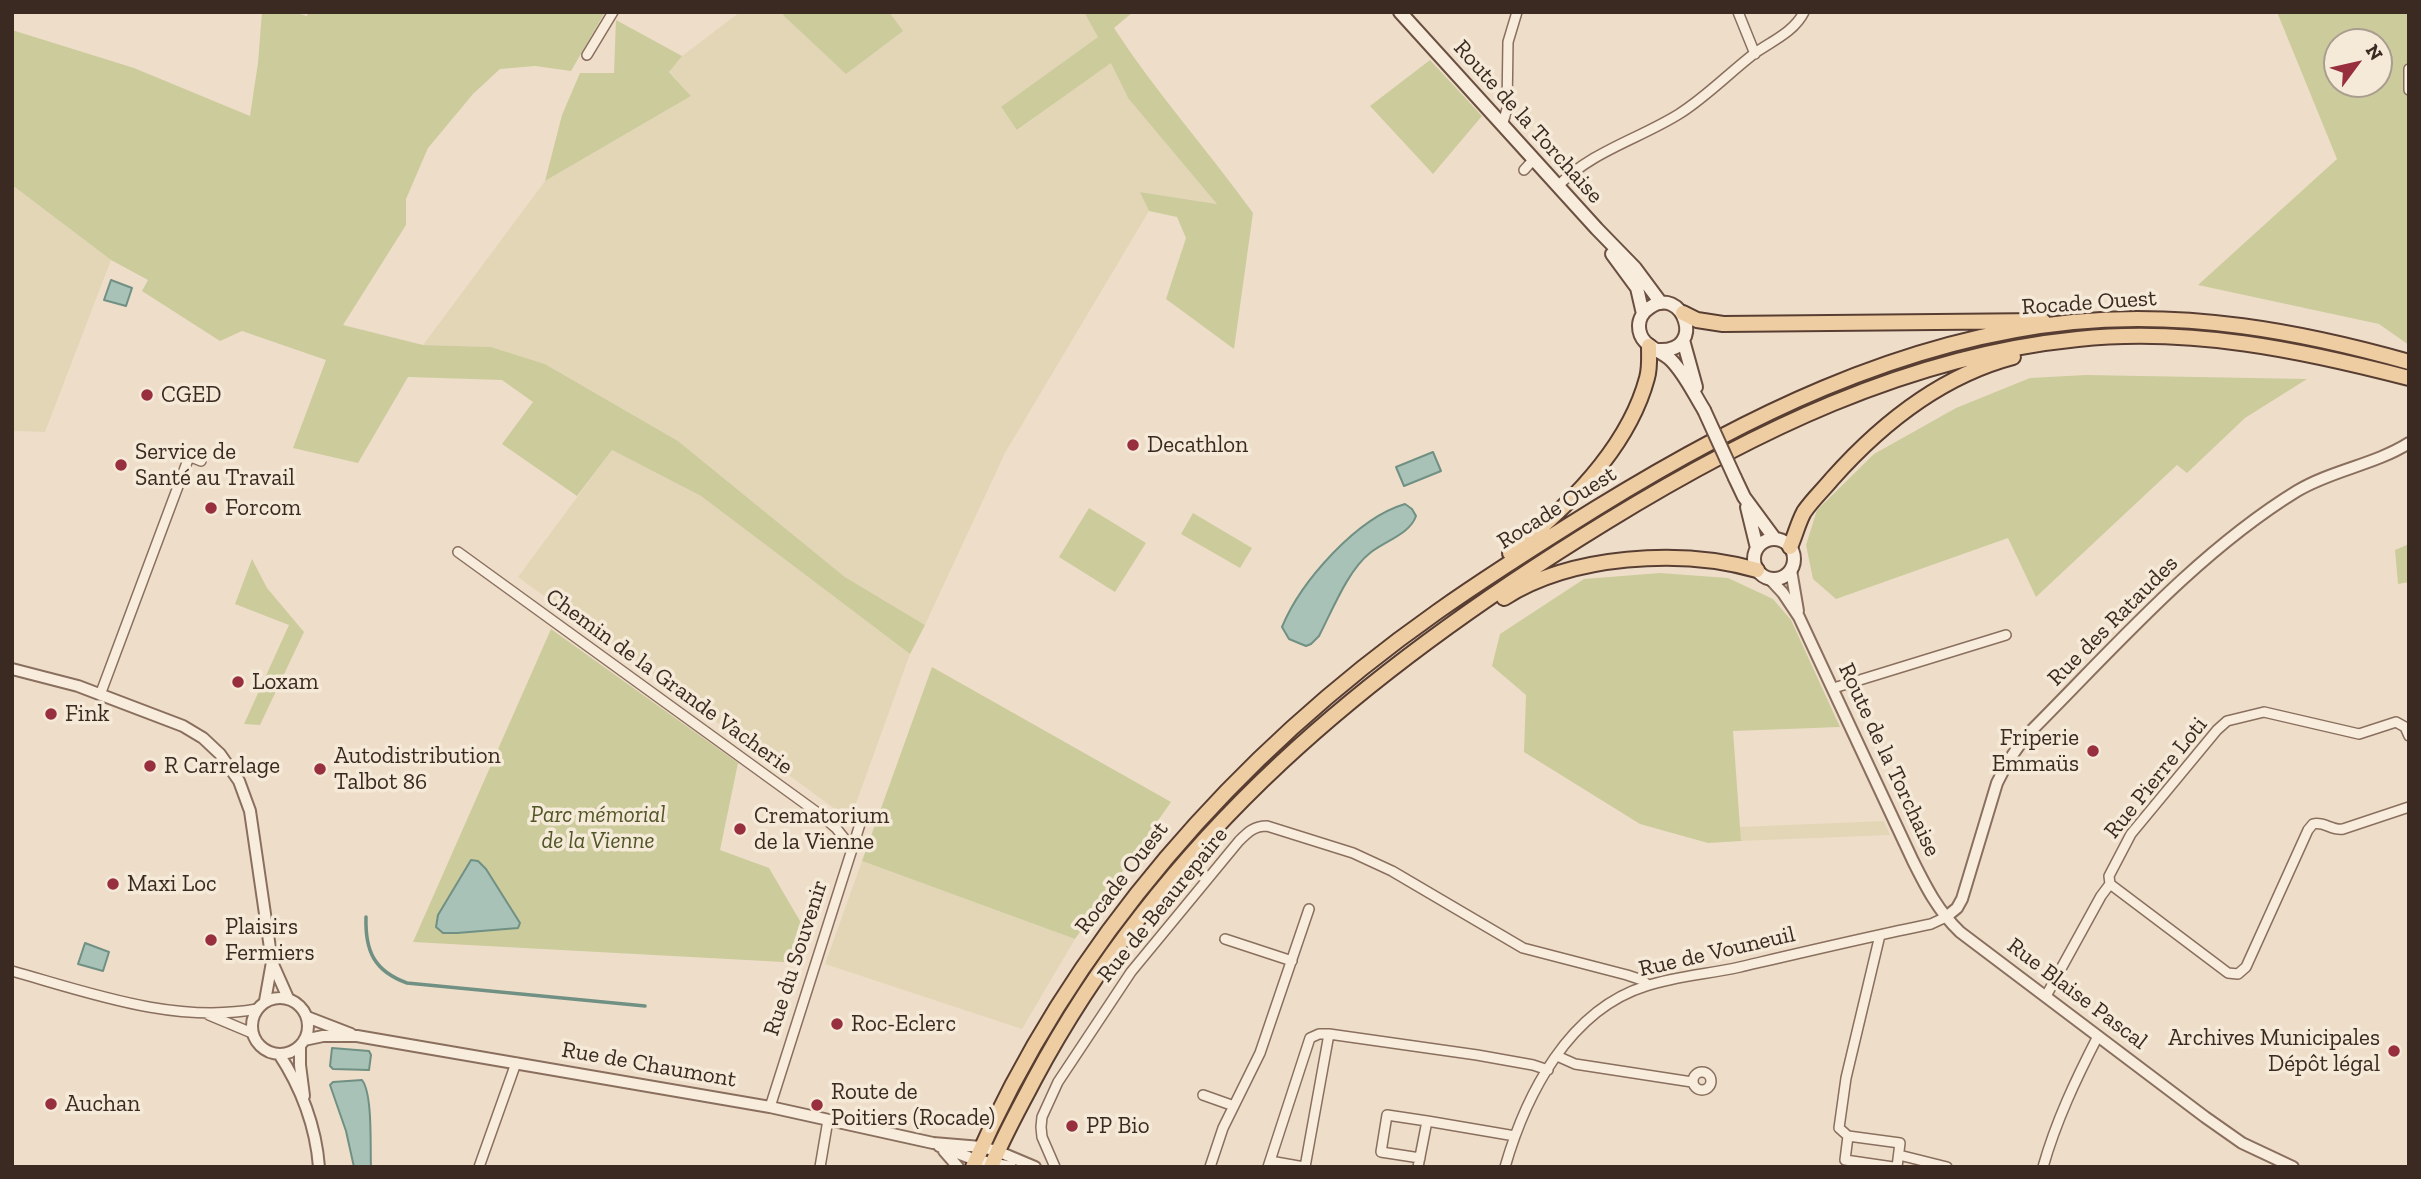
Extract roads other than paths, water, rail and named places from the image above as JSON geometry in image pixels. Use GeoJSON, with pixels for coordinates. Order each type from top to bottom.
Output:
{"type":"FeatureCollection","features":[{"type":"Feature","properties":{"kind":"main road","name":"Route de la Torchaise"},"geometry":{"type":"LineString","coordinates":[[1400,12],[1635,268],[1661,303]]}},
{"type":"Feature","properties":{"kind":"main road","name":"Route de la Torchaise"},"geometry":{"type":"LineString","coordinates":[[1597,229],[1633,282],[1643,313]]}},
{"type":"Feature","properties":{"kind":"main road"},"geometry":{"type":"LineString","coordinates":[[1775,539],[1744,496],[1704,410],[1678,367],[1640,335],[1643,313],[1648,308],[1661,303],[1673,305],[1682,313],[1698,320],[1723,324],[2020,320],[2072,323]]}},
{"type":"Feature","properties":{"kind":"main road"},"geometry":{"type":"LineString","coordinates":[[1682,313],[1686,327],[1683,340],[1704,410]]}},
{"type":"Feature","properties":{"kind":"main road","name":"Rocade Ouest"},"geometry":{"type":"LineString","coordinates":[[976,1158],[1002,1103],[1054,1010],[1114,922],[1172,849],[1237,780],[1358,672],[1439,610],[1616,496],[1700,448],[1832,384],[1926,351],[1994,334],[2072,323],[2174,319],[2220,323],[2301,335],[2409,362]]}},
{"type":"Feature","properties":{"kind":"main road"},"geometry":{"type":"LineString","coordinates":[[1790,547],[1800,520],[1809,506],[1866,442],[1911,406],[1998,361],[2103,337]]}},
{"type":"Feature","properties":{"kind":"main road","name":"Rocade Ouest"},"geometry":{"type":"LineString","coordinates":[[993,1161],[1069,1019],[1121,941],[1163,886],[1250,791],[1326,721],[1384,673],[1527,571],[1691,473],[1776,428],[1868,389],[1963,359],[2038,344],[2103,337],[2174,337],[2260,345],[2409,378]]}},
{"type":"Feature","properties":{"kind":"main road"},"geometry":{"type":"LineString","coordinates":[[1654,348],[1672,348],[1683,340]]}},
{"type":"Feature","properties":{"kind":"main road"},"geometry":{"type":"LineString","coordinates":[[1439,610],[1529,539],[1586,483],[1622,432],[1640,397],[1654,348]]}},
{"type":"Feature","properties":{"kind":"main road"},"geometry":{"type":"LineString","coordinates":[[1744,496],[1757,548],[1754,559],[1757,570]]}},
{"type":"Feature","properties":{"kind":"main road"},"geometry":{"type":"LineString","coordinates":[[1384,673],[1533,581],[1556,573],[1603,563],[1667,559],[1721,561],[1757,570],[1770,579],[1782,577],[1791,570],[1794,558],[1786,543],[1775,539],[1765,541],[1757,548]]}},
{"type":"Feature","properties":{"kind":"street"},"geometry":{"type":"LineString","coordinates":[[587,55],[613,12]]}},
{"type":"Feature","properties":{"kind":"street"},"geometry":{"type":"LineString","coordinates":[[1502,126],[1507,109],[1508,42],[1517,12]]}},
{"type":"Feature","properties":{"kind":"street"},"geometry":{"type":"LineString","coordinates":[[1738,12],[1755,54]]}},
{"type":"Feature","properties":{"kind":"street"},"geometry":{"type":"LineString","coordinates":[[1558,186],[1604,152],[1677,115],[1703,97],[1755,54],[1794,27],[1804,12]]}},
{"type":"Feature","properties":{"kind":"street"},"geometry":{"type":"LineString","coordinates":[[2409,69],[2409,90]]}},
{"type":"Feature","properties":{"kind":"street"},"geometry":{"type":"LineString","coordinates":[[1524,170],[1534,159]]}},
{"type":"Feature","properties":{"kind":"street","name":"Rue des Rataudes"},"geometry":{"type":"LineString","coordinates":[[1946,918],[1962,899],[2004,766],[2029,733],[2196,568],[2259,518],[2315,481],[2409,443]]}},
{"type":"Feature","properties":{"kind":"street"},"geometry":{"type":"LineString","coordinates":[[177,451],[201,461]]}},
{"type":"Feature","properties":{"kind":"street"},"geometry":{"type":"LineString","coordinates":[[100,695],[189,457]]}},
{"type":"Feature","properties":{"kind":"street","name":"Chemin de la Grande Vacherie"},"geometry":{"type":"LineString","coordinates":[[458,552],[822,816],[852,848]]}},
{"type":"Feature","properties":{"kind":"street","name":"Route de la Torchaise"},"geometry":{"type":"LineString","coordinates":[[1791,570],[1799,617]]}},
{"type":"Feature","properties":{"kind":"street","name":"Route de la Torchaise"},"geometry":{"type":"LineString","coordinates":[[1770,579],[1799,617],[1918,870],[1946,918]]}},
{"type":"Feature","properties":{"kind":"street"},"geometry":{"type":"LineString","coordinates":[[1833,690],[2006,635]]}},
{"type":"Feature","properties":{"kind":"street"},"geometry":{"type":"LineString","coordinates":[[12,669],[100,695],[193,731],[213,746],[239,781],[250,811],[272,962],[288,998],[303,1009],[307,1017],[307,1033],[302,1043],[300,1065],[306,1109],[319,1167]]}},
{"type":"Feature","properties":{"kind":"street","name":"Rue Pierre Loti"},"geometry":{"type":"LineString","coordinates":[[2046,996],[2110,884],[2109,876],[2131,834],[2227,721],[2264,712],[2358,734],[2396,722],[2405,727],[2409,736]]}},
{"type":"Feature","properties":{"kind":"street"},"geometry":{"type":"LineString","coordinates":[[2110,884],[2228,973],[2238,974],[2246,967],[2313,824],[2321,823],[2337,830],[2343,829],[2409,807]]}},
{"type":"Feature","properties":{"kind":"street","name":"Rue du Souvenir"},"geometry":{"type":"LineString","coordinates":[[769,1107],[861,821]]}},
{"type":"Feature","properties":{"kind":"street","name":"Rue de Beaurepaire"},"geometry":{"type":"LineString","coordinates":[[1055,1167],[1042,1137],[1041,1127],[1042,1117],[1058,1082],[1131,972],[1239,841],[1253,828],[1267,826],[1353,853],[1392,871],[1523,948],[1627,975],[1648,985]]}},
{"type":"Feature","properties":{"kind":"street"},"geometry":{"type":"LineString","coordinates":[[1210,1167],[1223,1128],[1257,1062],[1309,909]]}},
{"type":"Feature","properties":{"kind":"street","name":"Rue de Vouneuil"},"geometry":{"type":"LineString","coordinates":[[1505,1167],[1515,1136],[1557,1056],[1571,1037],[1613,1001],[1648,985],[1931,924],[1946,918]]}},
{"type":"Feature","properties":{"kind":"street","name":"Rue Blaise Pascal"},"geometry":{"type":"LineString","coordinates":[[1946,918],[1959,932],[2242,1143],[2292,1167]]}},
{"type":"Feature","properties":{"kind":"street"},"geometry":{"type":"LineString","coordinates":[[1847,1136],[1845,1160],[1895,1167],[1900,1143],[1847,1136],[1839,1128],[1846,1078],[1880,935]]}},
{"type":"Feature","properties":{"kind":"street"},"geometry":{"type":"LineString","coordinates":[[1225,939],[1292,961]]}},
{"type":"Feature","properties":{"kind":"street"},"geometry":{"type":"LineString","coordinates":[[252,1033],[253,1016],[261,1005],[272,962]]}},
{"type":"Feature","properties":{"kind":"street"},"geometry":{"type":"LineString","coordinates":[[12,971],[97,996],[201,1012],[236,1012],[261,1005],[272,998],[288,998]]}},
{"type":"Feature","properties":{"kind":"street"},"geometry":{"type":"LineString","coordinates":[[201,1012],[252,1033],[266,1050],[279,1054],[286,1053],[302,1043]]}},
{"type":"Feature","properties":{"kind":"street","name":"Rue de Chaumont"},"geometry":{"type":"LineString","coordinates":[[307,1017],[357,1036]]}},
{"type":"Feature","properties":{"kind":"street"},"geometry":{"type":"LineString","coordinates":[[1329,1034],[1305,1167],[1269,1164],[1310,1038],[1319,1034],[1329,1034],[1476,1055],[1548,1070]]}},
{"type":"Feature","properties":{"kind":"street","name":"Rue de Chaumont"},"geometry":{"type":"LineString","coordinates":[[302,1043],[323,1036],[357,1036],[769,1107],[933,1143],[976,1158],[1035,1167]]}},
{"type":"Feature","properties":{"kind":"street"},"geometry":{"type":"LineString","coordinates":[[2043,1167],[2052,1136],[2075,1080],[2098,1036]]}},
{"type":"Feature","properties":{"kind":"street"},"geometry":{"type":"LineString","coordinates":[[279,1054],[306,1109]]}},
{"type":"Feature","properties":{"kind":"street"},"geometry":{"type":"LineString","coordinates":[[1557,1056],[1575,1064],[1692,1082]]}},
{"type":"Feature","properties":{"kind":"street"},"geometry":{"type":"LineString","coordinates":[[479,1167],[516,1063]]}},
{"type":"Feature","properties":{"kind":"street"},"geometry":{"type":"LineString","coordinates":[[1203,1095],[1234,1106]]}},
{"type":"Feature","properties":{"kind":"street"},"geometry":{"type":"LineString","coordinates":[[1427,1121],[1419,1162],[1381,1152],[1387,1115],[1427,1121],[1515,1136]]}},
{"type":"Feature","properties":{"kind":"street"},"geometry":{"type":"LineString","coordinates":[[820,1167],[828,1120]]}},
{"type":"Feature","properties":{"kind":"street"},"geometry":{"type":"LineString","coordinates":[[933,1143],[958,1167]]}},
{"type":"Feature","properties":{"kind":"street"},"geometry":{"type":"LineString","coordinates":[[1899,1155],[1947,1167]]}},
{"type":"Feature","properties":{"kind":"street","name":"Rue de Chaumont"},"geometry":{"type":"LineString","coordinates":[[993,1161],[1011,1167]]}},
{"type":"Feature","properties":{"kind":"waterway"},"geometry":{"type":"LineString","coordinates":[[366,917],[367,940],[374,958],[379,966],[407,983],[645,1006]]}},
{"type":"Feature","properties":{"kind":"place","name":"CGED"},"geometry":{"type":"Point","coordinates":[147,395]}},
{"type":"Feature","properties":{"kind":"place","name":"Decathlon"},"geometry":{"type":"Point","coordinates":[1133,445]}},
{"type":"Feature","properties":{"kind":"place","name":"Service de Santé au Travail"},"geometry":{"type":"Point","coordinates":[121,465]}},
{"type":"Feature","properties":{"kind":"place","name":"Forcom"},"geometry":{"type":"Point","coordinates":[211,508]}},
{"type":"Feature","properties":{"kind":"place","name":"Loxam"},"geometry":{"type":"Point","coordinates":[238,682]}},
{"type":"Feature","properties":{"kind":"place","name":"Fink"},"geometry":{"type":"Point","coordinates":[51,714]}},
{"type":"Feature","properties":{"kind":"place","name":"Friperie Emmaüs"},"geometry":{"type":"Point","coordinates":[2093,751]}},
{"type":"Feature","properties":{"kind":"place","name":"R Carrelage"},"geometry":{"type":"Point","coordinates":[150,766]}},
{"type":"Feature","properties":{"kind":"place","name":"Autodistribution Talbot 86"},"geometry":{"type":"Point","coordinates":[320,769]}},
{"type":"Feature","properties":{"kind":"place","name":"Crematorium de la Vienne"},"geometry":{"type":"Point","coordinates":[740,829]}},
{"type":"Feature","properties":{"kind":"place","name":"Maxi Loc"},"geometry":{"type":"Point","coordinates":[113,884]}},
{"type":"Feature","properties":{"kind":"place","name":"Plaisirs Fermiers"},"geometry":{"type":"Point","coordinates":[211,940]}},
{"type":"Feature","properties":{"kind":"place","name":"Roc-Eclerc"},"geometry":{"type":"Point","coordinates":[837,1024]}},
{"type":"Feature","properties":{"kind":"place","name":"Archives Municipales Dépôt légal"},"geometry":{"type":"Point","coordinates":[2394,1051]}},
{"type":"Feature","properties":{"kind":"place","name":"Auchan"},"geometry":{"type":"Point","coordinates":[51,1104]}},
{"type":"Feature","properties":{"kind":"place","name":"Route de Poitiers (Rocade)"},"geometry":{"type":"Point","coordinates":[817,1105]}},
{"type":"Feature","properties":{"kind":"place","name":"PP Bio"},"geometry":{"type":"Point","coordinates":[1072,1126]}},
{"type":"Feature","properties":{"kind":"park label","name":"Parc mémorial de la Vienne"},"geometry":{"type":"Point","coordinates":[598,828]}}]}
